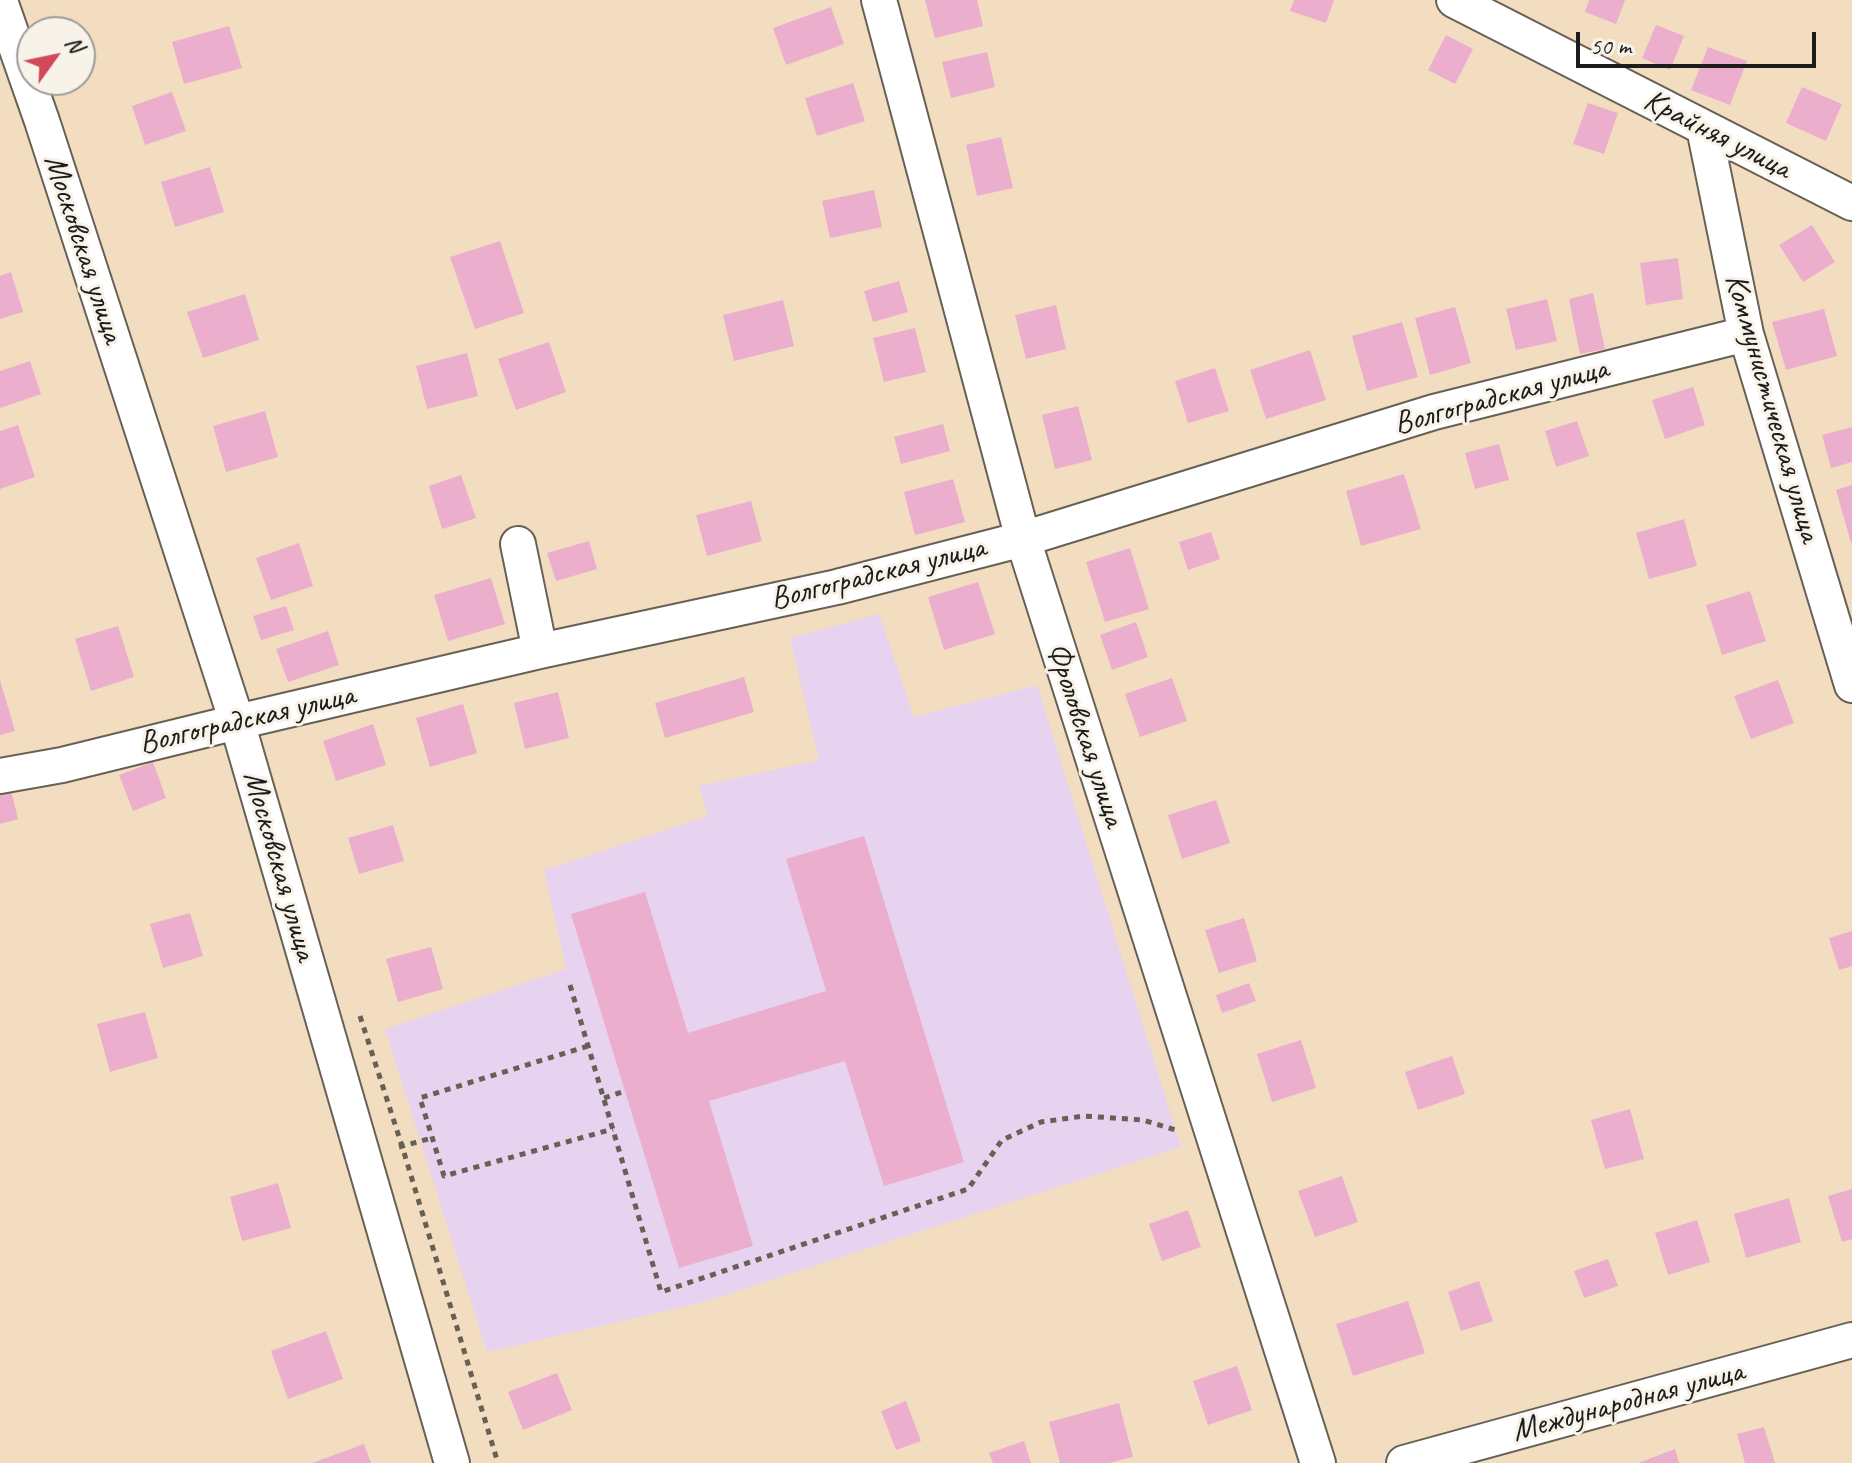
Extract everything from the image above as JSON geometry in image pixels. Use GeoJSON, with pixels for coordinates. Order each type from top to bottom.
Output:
{"type":"FeatureCollection","features":[{"type":"Feature","properties":{"kind":"street","name":"Фроловская улица"},"geometry":{"type":"LineString","coordinates":[[879,0],[1023,539],[1318,1463]]}},
{"type":"Feature","properties":{"kind":"street","name":"Крайняя улица"},"geometry":{"type":"LineString","coordinates":[[1454,0],[1852,203]]}},
{"type":"Feature","properties":{"kind":"street","name":"Московская улица"},"geometry":{"type":"LineString","coordinates":[[0,1],[47,136],[237,722],[452,1463]]}},
{"type":"Feature","properties":{"kind":"street","name":"Коммунистическая улица"},"geometry":{"type":"LineString","coordinates":[[1704,128],[1746,334],[1852,685]]}},
{"type":"Feature","properties":{"kind":"street","name":"Волгоградская улица"},"geometry":{"type":"LineString","coordinates":[[0,776],[62,765],[540,651],[837,587],[1023,539],[1434,412],[1746,334]]}},
{"type":"Feature","properties":{"kind":"street"},"geometry":{"type":"LineString","coordinates":[[518,544],[540,651]]}},
{"type":"Feature","properties":{"kind":"street","name":"Международная улица"},"geometry":{"type":"LineString","coordinates":[[1404,1463],[1852,1340]]}},
{"type":"Feature","properties":{"kind":"path"},"geometry":{"type":"LineString","coordinates":[[570,985],[661,1292],[968,1189],[1002,1140],[1041,1122],[1084,1116],[1143,1120],[1216,1142]]}},
{"type":"Feature","properties":{"kind":"path"},"geometry":{"type":"LineString","coordinates":[[588,1046],[420,1098],[428,1125],[444,1176],[613,1129]]}},
{"type":"Feature","properties":{"kind":"path"},"geometry":{"type":"LineString","coordinates":[[604,1098],[625,1091]]}},
{"type":"Feature","properties":{"kind":"shaded area"},"geometry":{"type":"Polygon","coordinates":[[[879,614],[914,717],[1037,685],[1181,1147],[700,1303],[487,1352],[385,1029],[566,969],[544,870],[708,816],[699,786],[819,760],[790,638],[879,614]]]}},
{"type":"Feature","properties":{"kind":"building"},"geometry":{"type":"Polygon","coordinates":[[[925,0],[977,0],[983,26],[935,38],[925,0]]]}},
{"type":"Feature","properties":{"kind":"building"},"geometry":{"type":"Polygon","coordinates":[[[1294,0],[1334,0],[1326,23],[1290,11],[1294,0]]]}},
{"type":"Feature","properties":{"kind":"building"},"geometry":{"type":"Polygon","coordinates":[[[1589,0],[1625,0],[1616,24],[1585,12],[1589,0]]]}},
{"type":"Feature","properties":{"kind":"building"},"geometry":{"type":"Polygon","coordinates":[[[831,7],[844,44],[786,65],[773,28],[831,7]]]}},
{"type":"Feature","properties":{"kind":"building"},"geometry":{"type":"Polygon","coordinates":[[[1656,25],[1684,36],[1670,70],[1642,58],[1656,25]]]}},
{"type":"Feature","properties":{"kind":"building"},"geometry":{"type":"Polygon","coordinates":[[[229,26],[242,68],[184,84],[172,42],[229,26]]]}},
{"type":"Feature","properties":{"kind":"building"},"geometry":{"type":"Polygon","coordinates":[[[1446,35],[1473,49],[1455,84],[1428,70],[1446,35]]]}},
{"type":"Feature","properties":{"kind":"building"},"geometry":{"type":"Polygon","coordinates":[[[1708,47],[1747,61],[1730,105],[1691,90],[1708,47]]]}},
{"type":"Feature","properties":{"kind":"building"},"geometry":{"type":"Polygon","coordinates":[[[987,52],[995,87],[951,98],[942,62],[987,52]]]}},
{"type":"Feature","properties":{"kind":"building"},"geometry":{"type":"Polygon","coordinates":[[[853,83],[865,121],[817,136],[805,98],[853,83]]]}},
{"type":"Feature","properties":{"kind":"building"},"geometry":{"type":"Polygon","coordinates":[[[1802,87],[1842,104],[1826,141],[1786,123],[1802,87]]]}},
{"type":"Feature","properties":{"kind":"building"},"geometry":{"type":"Polygon","coordinates":[[[172,92],[186,131],[145,145],[132,106],[172,92]]]}},
{"type":"Feature","properties":{"kind":"building"},"geometry":{"type":"Polygon","coordinates":[[[1588,103],[1618,113],[1604,154],[1573,144],[1588,103]]]}},
{"type":"Feature","properties":{"kind":"building"},"geometry":{"type":"Polygon","coordinates":[[[1001,137],[1013,188],[977,196],[966,145],[1001,137]]]}},
{"type":"Feature","properties":{"kind":"building"},"geometry":{"type":"Polygon","coordinates":[[[210,167],[224,212],[175,227],[161,182],[210,167]]]}},
{"type":"Feature","properties":{"kind":"building"},"geometry":{"type":"Polygon","coordinates":[[[874,190],[882,227],[830,238],[822,201],[874,190]]]}},
{"type":"Feature","properties":{"kind":"building"},"geometry":{"type":"Polygon","coordinates":[[[1812,225],[1835,262],[1803,282],[1779,245],[1812,225]]]}},
{"type":"Feature","properties":{"kind":"building"},"geometry":{"type":"Polygon","coordinates":[[[500,241],[524,313],[475,329],[450,257],[500,241]]]}},
{"type":"Feature","properties":{"kind":"building"},"geometry":{"type":"Polygon","coordinates":[[[1678,258],[1683,299],[1646,305],[1640,263],[1678,258]]]}},
{"type":"Feature","properties":{"kind":"building"},"geometry":{"type":"Polygon","coordinates":[[[11,272],[23,312],[0,319],[0,276],[11,272]]]}},
{"type":"Feature","properties":{"kind":"building"},"geometry":{"type":"Polygon","coordinates":[[[899,281],[908,312],[873,322],[864,291],[899,281]]]}},
{"type":"Feature","properties":{"kind":"building"},"geometry":{"type":"Polygon","coordinates":[[[1593,293],[1605,349],[1580,354],[1569,299],[1593,293]]]}},
{"type":"Feature","properties":{"kind":"building"},"geometry":{"type":"Polygon","coordinates":[[[245,294],[259,340],[203,358],[187,312],[245,294]]]}},
{"type":"Feature","properties":{"kind":"building"},"geometry":{"type":"Polygon","coordinates":[[[1547,299],[1557,341],[1516,350],[1506,309],[1547,299]]]}},
{"type":"Feature","properties":{"kind":"building"},"geometry":{"type":"Polygon","coordinates":[[[783,300],[794,346],[734,361],[723,315],[783,300]]]}},
{"type":"Feature","properties":{"kind":"building"},"geometry":{"type":"Polygon","coordinates":[[[1056,305],[1066,349],[1026,359],[1015,315],[1056,305]]]}},
{"type":"Feature","properties":{"kind":"building"},"geometry":{"type":"Polygon","coordinates":[[[1455,307],[1471,363],[1430,375],[1415,318],[1455,307]]]}},
{"type":"Feature","properties":{"kind":"building"},"geometry":{"type":"Polygon","coordinates":[[[1824,309],[1837,356],[1786,370],[1772,322],[1824,309]]]}},
{"type":"Feature","properties":{"kind":"building"},"geometry":{"type":"Polygon","coordinates":[[[1402,322],[1418,377],[1367,391],[1352,336],[1402,322]]]}},
{"type":"Feature","properties":{"kind":"building"},"geometry":{"type":"Polygon","coordinates":[[[915,328],[926,372],[884,382],[873,338],[915,328]]]}},
{"type":"Feature","properties":{"kind":"building"},"geometry":{"type":"Polygon","coordinates":[[[549,342],[566,392],[516,410],[498,359],[549,342]]]}},
{"type":"Feature","properties":{"kind":"building"},"geometry":{"type":"Polygon","coordinates":[[[1310,350],[1326,400],[1266,419],[1250,370],[1310,350]]]}},
{"type":"Feature","properties":{"kind":"building"},"geometry":{"type":"Polygon","coordinates":[[[467,353],[478,396],[427,409],[416,366],[467,353]]]}},
{"type":"Feature","properties":{"kind":"building"},"geometry":{"type":"Polygon","coordinates":[[[30,361],[41,394],[0,408],[0,371],[30,361]]]}},
{"type":"Feature","properties":{"kind":"building"},"geometry":{"type":"Polygon","coordinates":[[[1215,368],[1229,411],[1188,423],[1175,381],[1215,368]]]}},
{"type":"Feature","properties":{"kind":"building"},"geometry":{"type":"Polygon","coordinates":[[[1693,387],[1705,425],[1665,439],[1652,400],[1693,387]]]}},
{"type":"Feature","properties":{"kind":"building"},"geometry":{"type":"Polygon","coordinates":[[[1078,406],[1092,460],[1055,469],[1042,415],[1078,406]]]}},
{"type":"Feature","properties":{"kind":"building"},"geometry":{"type":"Polygon","coordinates":[[[265,411],[278,457],[226,472],[213,426],[265,411]]]}},
{"type":"Feature","properties":{"kind":"building"},"geometry":{"type":"Polygon","coordinates":[[[1577,421],[1589,456],[1556,467],[1545,431],[1577,421]]]}},
{"type":"Feature","properties":{"kind":"building"},"geometry":{"type":"Polygon","coordinates":[[[943,424],[950,451],[901,464],[894,437],[943,424]]]}},
{"type":"Feature","properties":{"kind":"building"},"geometry":{"type":"Polygon","coordinates":[[[18,425],[35,477],[0,489],[0,431],[18,425]]]}},
{"type":"Feature","properties":{"kind":"building"},"geometry":{"type":"Polygon","coordinates":[[[1852,427],[1852,462],[1831,468],[1822,435],[1852,427]]]}},
{"type":"Feature","properties":{"kind":"building"},"geometry":{"type":"Polygon","coordinates":[[[1499,444],[1509,480],[1475,489],[1465,453],[1499,444]]]}},
{"type":"Feature","properties":{"kind":"building"},"geometry":{"type":"Polygon","coordinates":[[[1404,474],[1421,529],[1361,546],[1346,491],[1404,474]]]}},
{"type":"Feature","properties":{"kind":"building"},"geometry":{"type":"Polygon","coordinates":[[[461,475],[476,518],[442,529],[429,486],[461,475]]]}},
{"type":"Feature","properties":{"kind":"building"},"geometry":{"type":"Polygon","coordinates":[[[953,479],[965,522],[915,535],[904,492],[953,479]]]}},
{"type":"Feature","properties":{"kind":"building"},"geometry":{"type":"Polygon","coordinates":[[[1852,485],[1852,543],[1851,543],[1836,490],[1852,485]]]}},
{"type":"Feature","properties":{"kind":"building"},"geometry":{"type":"Polygon","coordinates":[[[751,501],[762,541],[707,556],[696,515],[751,501]]]}},
{"type":"Feature","properties":{"kind":"building"},"geometry":{"type":"Polygon","coordinates":[[[1684,519],[1697,566],[1649,579],[1636,533],[1684,519]]]}},
{"type":"Feature","properties":{"kind":"building"},"geometry":{"type":"Polygon","coordinates":[[[1211,532],[1220,559],[1188,570],[1179,542],[1211,532]]]}},
{"type":"Feature","properties":{"kind":"building"},"geometry":{"type":"Polygon","coordinates":[[[589,541],[597,569],[556,581],[547,553],[589,541]]]}},
{"type":"Feature","properties":{"kind":"building"},"geometry":{"type":"Polygon","coordinates":[[[299,543],[313,586],[271,600],[256,558],[299,543]]]}},
{"type":"Feature","properties":{"kind":"building"},"geometry":{"type":"Polygon","coordinates":[[[1130,548],[1149,609],[1105,622],[1086,562],[1130,548]]]}},
{"type":"Feature","properties":{"kind":"building"},"geometry":{"type":"Polygon","coordinates":[[[491,578],[505,624],[448,641],[434,595],[491,578]]]}},
{"type":"Feature","properties":{"kind":"building"},"geometry":{"type":"Polygon","coordinates":[[[978,582],[995,634],[944,650],[928,597],[978,582]]]}},
{"type":"Feature","properties":{"kind":"building"},"geometry":{"type":"Polygon","coordinates":[[[1750,591],[1766,641],[1722,655],[1706,605],[1750,591]]]}},
{"type":"Feature","properties":{"kind":"building"},"geometry":{"type":"Polygon","coordinates":[[[286,606],[294,630],[261,640],[253,616],[286,606]]]}},
{"type":"Feature","properties":{"kind":"building"},"geometry":{"type":"Polygon","coordinates":[[[1136,622],[1148,657],[1112,670],[1100,635],[1136,622]]]}},
{"type":"Feature","properties":{"kind":"building"},"geometry":{"type":"Polygon","coordinates":[[[118,626],[134,677],[91,691],[75,639],[118,626]]]}},
{"type":"Feature","properties":{"kind":"building"},"geometry":{"type":"Polygon","coordinates":[[[328,631],[339,665],[288,682],[276,649],[328,631]]]}},
{"type":"Feature","properties":{"kind":"building"},"geometry":{"type":"Polygon","coordinates":[[[744,677],[754,712],[665,738],[655,703],[744,677]]]}},
{"type":"Feature","properties":{"kind":"building"},"geometry":{"type":"Polygon","coordinates":[[[1172,678],[1187,721],[1140,737],[1125,694],[1172,678]]]}},
{"type":"Feature","properties":{"kind":"building"},"geometry":{"type":"Polygon","coordinates":[[[0,680],[15,731],[0,735],[0,680]]]}},
{"type":"Feature","properties":{"kind":"building"},"geometry":{"type":"Polygon","coordinates":[[[1778,680],[1794,723],[1751,739],[1734,696],[1778,680]]]}},
{"type":"Feature","properties":{"kind":"building"},"geometry":{"type":"Polygon","coordinates":[[[558,692],[569,738],[525,749],[514,703],[558,692]]]}},
{"type":"Feature","properties":{"kind":"building"},"geometry":{"type":"Polygon","coordinates":[[[463,704],[477,753],[430,767],[416,718],[463,704]]]}},
{"type":"Feature","properties":{"kind":"building"},"geometry":{"type":"Polygon","coordinates":[[[373,724],[386,765],[336,781],[323,741],[373,724]]]}},
{"type":"Feature","properties":{"kind":"building"},"geometry":{"type":"Polygon","coordinates":[[[153,762],[166,798],[133,811],[119,775],[153,762]]]}},
{"type":"Feature","properties":{"kind":"building"},"geometry":{"type":"Polygon","coordinates":[[[10,786],[18,819],[0,824],[0,788],[10,786]]]}},
{"type":"Feature","properties":{"kind":"building"},"geometry":{"type":"Polygon","coordinates":[[[1216,800],[1230,843],[1182,859],[1168,815],[1216,800]]]}},
{"type":"Feature","properties":{"kind":"building"},"geometry":{"type":"Polygon","coordinates":[[[393,825],[404,861],[359,874],[348,838],[393,825]]]}},
{"type":"Feature","properties":{"kind":"building"},"geometry":{"type":"Polygon","coordinates":[[[864,836],[964,1162],[884,1186],[845,1061],[709,1101],[753,1246],[679,1268],[571,914],[645,892],[688,1033],[826,991],[786,859],[864,836]]]}},
{"type":"Feature","properties":{"kind":"building"},"geometry":{"type":"Polygon","coordinates":[[[190,913],[203,956],[163,968],[150,924],[190,913]]]}},
{"type":"Feature","properties":{"kind":"building"},"geometry":{"type":"Polygon","coordinates":[[[1244,918],[1257,961],[1219,973],[1205,930],[1244,918]]]}},
{"type":"Feature","properties":{"kind":"building"},"geometry":{"type":"Polygon","coordinates":[[[1852,931],[1852,966],[1839,970],[1829,938],[1852,931]]]}},
{"type":"Feature","properties":{"kind":"building"},"geometry":{"type":"Polygon","coordinates":[[[431,947],[443,989],[398,1002],[386,959],[431,947]]]}},
{"type":"Feature","properties":{"kind":"building"},"geometry":{"type":"Polygon","coordinates":[[[1249,983],[1256,1001],[1222,1013],[1216,995],[1249,983]]]}},
{"type":"Feature","properties":{"kind":"building"},"geometry":{"type":"Polygon","coordinates":[[[145,1012],[158,1058],[110,1072],[97,1024],[145,1012]]]}},
{"type":"Feature","properties":{"kind":"building"},"geometry":{"type":"Polygon","coordinates":[[[1301,1040],[1316,1088],[1272,1102],[1257,1054],[1301,1040]]]}},
{"type":"Feature","properties":{"kind":"building"},"geometry":{"type":"Polygon","coordinates":[[[1452,1056],[1465,1094],[1418,1110],[1405,1072],[1452,1056]]]}},
{"type":"Feature","properties":{"kind":"building"},"geometry":{"type":"Polygon","coordinates":[[[1630,1109],[1644,1159],[1605,1169],[1591,1120],[1630,1109]]]}},
{"type":"Feature","properties":{"kind":"building"},"geometry":{"type":"Polygon","coordinates":[[[1342,1176],[1358,1222],[1315,1237],[1298,1191],[1342,1176]]]}},
{"type":"Feature","properties":{"kind":"building"},"geometry":{"type":"Polygon","coordinates":[[[278,1183],[291,1228],[242,1241],[230,1197],[278,1183]]]}},
{"type":"Feature","properties":{"kind":"building"},"geometry":{"type":"Polygon","coordinates":[[[1852,1189],[1852,1239],[1842,1242],[1828,1196],[1852,1189]]]}},
{"type":"Feature","properties":{"kind":"building"},"geometry":{"type":"Polygon","coordinates":[[[1789,1198],[1801,1242],[1746,1258],[1734,1214],[1789,1198]]]}},
{"type":"Feature","properties":{"kind":"building"},"geometry":{"type":"Polygon","coordinates":[[[1188,1210],[1201,1247],[1162,1261],[1149,1224],[1188,1210]]]}},
{"type":"Feature","properties":{"kind":"building"},"geometry":{"type":"Polygon","coordinates":[[[1697,1220],[1710,1262],[1668,1275],[1655,1233],[1697,1220]]]}},
{"type":"Feature","properties":{"kind":"building"},"geometry":{"type":"Polygon","coordinates":[[[1608,1259],[1618,1286],[1584,1298],[1574,1271],[1608,1259]]]}},
{"type":"Feature","properties":{"kind":"building"},"geometry":{"type":"Polygon","coordinates":[[[1479,1281],[1493,1321],[1461,1331],[1448,1292],[1479,1281]]]}},
{"type":"Feature","properties":{"kind":"building"},"geometry":{"type":"Polygon","coordinates":[[[1408,1301],[1425,1353],[1353,1376],[1336,1324],[1408,1301]]]}},
{"type":"Feature","properties":{"kind":"building"},"geometry":{"type":"Polygon","coordinates":[[[326,1331],[343,1379],[288,1399],[271,1351],[326,1331]]]}},
{"type":"Feature","properties":{"kind":"building"},"geometry":{"type":"Polygon","coordinates":[[[1237,1366],[1252,1410],[1208,1425],[1193,1381],[1237,1366]]]}},
{"type":"Feature","properties":{"kind":"building"},"geometry":{"type":"Polygon","coordinates":[[[557,1373],[572,1410],[523,1430],[508,1392],[557,1373]]]}},
{"type":"Feature","properties":{"kind":"building"},"geometry":{"type":"Polygon","coordinates":[[[906,1401],[921,1441],[896,1450],[881,1411],[906,1401]]]}},
{"type":"Feature","properties":{"kind":"building"},"geometry":{"type":"Polygon","coordinates":[[[1119,1403],[1133,1457],[1109,1463],[1060,1463],[1049,1422],[1119,1403]]]}},
{"type":"Feature","properties":{"kind":"building"},"geometry":{"type":"Polygon","coordinates":[[[1764,1427],[1775,1463],[1745,1463],[1737,1434],[1764,1427]]]}},
{"type":"Feature","properties":{"kind":"building"},"geometry":{"type":"Polygon","coordinates":[[[1024,1441],[1031,1463],[993,1463],[989,1453],[1024,1441]]]}},
{"type":"Feature","properties":{"kind":"building"},"geometry":{"type":"Polygon","coordinates":[[[364,1444],[371,1463],[312,1463],[364,1444]]]}},
{"type":"Feature","properties":{"kind":"building"},"geometry":{"type":"Polygon","coordinates":[[[1675,1449],[1679,1463],[1638,1463],[1675,1449]]]}}]}
